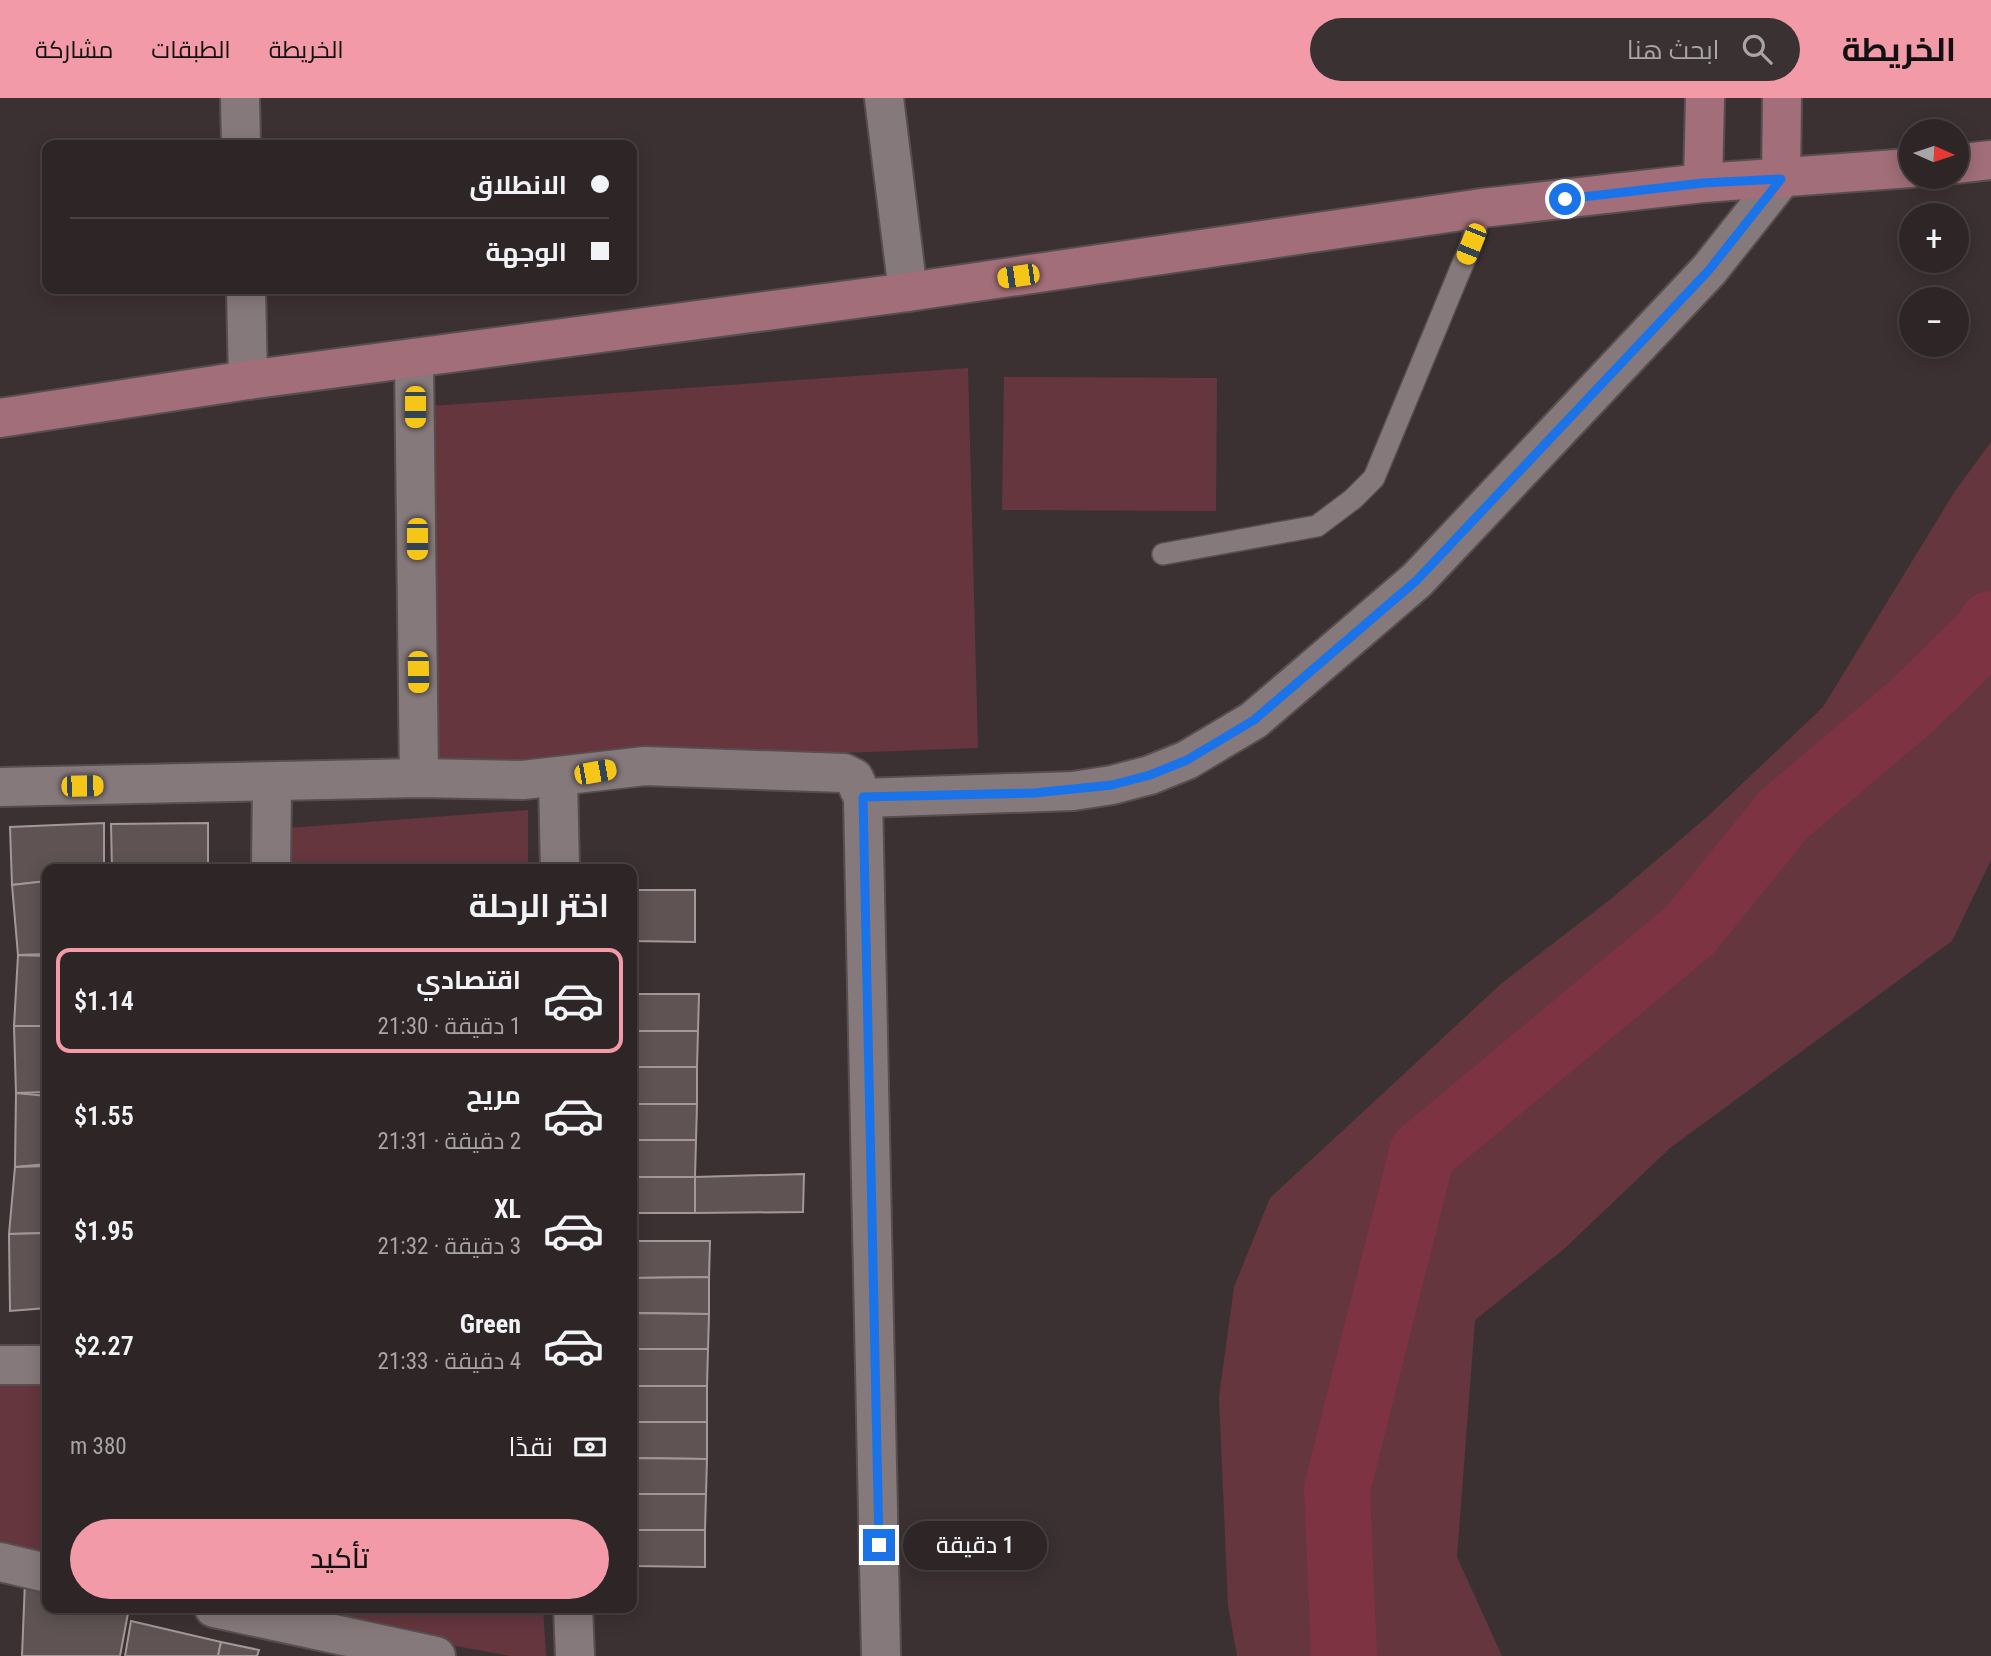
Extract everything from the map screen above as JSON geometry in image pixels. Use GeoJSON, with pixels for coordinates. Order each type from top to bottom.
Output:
{"type":"FeatureCollection","features":[{"type":"Feature","properties":{"kind":"street"},"geometry":{"type":"LineString","coordinates":[[240,98],[241,140]]}},
{"type":"Feature","properties":{"kind":"street"},"geometry":{"type":"LineString","coordinates":[[884,98],[908,292]]}},
{"type":"Feature","properties":{"kind":"street"},"geometry":{"type":"LineString","coordinates":[[1703,183],[1705,98]]}},
{"type":"Feature","properties":{"kind":"street"},"geometry":{"type":"LineString","coordinates":[[863,797],[1034,793],[1112,785],[1150,775],[1187,760],[1254,720],[1417,580],[1709,270],[1781,179],[1782,98]]}},
{"type":"Feature","properties":{"kind":"street"},"geometry":{"type":"LineString","coordinates":[[0,418],[248,380],[414,360],[908,292],[1482,208],[1703,183],[1899,169]]}},
{"type":"Feature","properties":{"kind":"street"},"geometry":{"type":"LineString","coordinates":[[246,294],[248,380]]}},
{"type":"Feature","properties":{"kind":"street"},"geometry":{"type":"LineString","coordinates":[[414,360],[419,778]]}},
{"type":"Feature","properties":{"kind":"street"},"geometry":{"type":"LineString","coordinates":[[0,788],[419,778],[523,780],[645,766],[844,773],[854,778],[863,797],[881,1656]]}},
{"type":"Feature","properties":{"kind":"street"},"geometry":{"type":"LineString","coordinates":[[558,778],[560,864]]}},
{"type":"Feature","properties":{"kind":"street"},"geometry":{"type":"LineString","coordinates":[[271,864],[272,783]]}},
{"type":"Feature","properties":{"kind":"street"},"geometry":{"type":"LineString","coordinates":[[0,1365],[42,1365]]}},
{"type":"Feature","properties":{"kind":"street"},"geometry":{"type":"LineString","coordinates":[[0,1562],[42,1572]]}},
{"type":"Feature","properties":{"kind":"street"},"geometry":{"type":"LineString","coordinates":[[237,1613],[436,1656]]}},
{"type":"Feature","properties":{"kind":"street"},"geometry":{"type":"LineString","coordinates":[[573,1613],[575,1656]]}},
{"type":"Feature","properties":{"kind":"lane"},"geometry":{"type":"LineString","coordinates":[[1163,554],[1317,526],[1353,499],[1374,478],[1471,244],[1482,208]]}},
{"type":"Feature","properties":{"kind":"shaded area"},"geometry":{"type":"Polygon","coordinates":[[[968,368],[978,748],[423,768],[417,407],[968,368]]]}},
{"type":"Feature","properties":{"kind":"shaded area"},"geometry":{"type":"Polygon","coordinates":[[[1004,377],[1217,378],[1216,511],[1002,510],[1004,377]]]}},
{"type":"Feature","properties":{"kind":"shaded area"},"geometry":{"type":"Polygon","coordinates":[[[1991,442],[1991,860],[1952,941],[1670,1148],[1564,1249],[1475,1320],[1457,1557],[1502,1656],[1237,1656],[1228,1605],[1219,1397],[1234,1287],[1270,1198],[1502,983],[1612,898],[1707,817],[1823,707],[1955,491],[1991,442]]]}},
{"type":"Feature","properties":{"kind":"shaded area"},"geometry":{"type":"Polygon","coordinates":[[[528,810],[528,864],[288,864],[288,828],[528,810]]]}},
{"type":"Feature","properties":{"kind":"shaded area"},"geometry":{"type":"Polygon","coordinates":[[[42,1381],[42,1570],[0,1562],[0,1382],[42,1381]]]}},
{"type":"Feature","properties":{"kind":"shaded area"},"geometry":{"type":"Polygon","coordinates":[[[278,1613],[543,1613],[546,1656],[510,1656],[278,1613]]]}},
{"type":"Feature","properties":{"kind":"building"},"geometry":{"type":"Polygon","coordinates":[[[104,823],[104,864],[42,864],[42,882],[12,885],[10,827],[104,823]]]}},
{"type":"Feature","properties":{"kind":"building"},"geometry":{"type":"Polygon","coordinates":[[[208,823],[208,864],[112,864],[111,824],[208,823]]]}},
{"type":"Feature","properties":{"kind":"building"},"geometry":{"type":"Polygon","coordinates":[[[42,882],[42,954],[18,955],[12,885],[42,882]]]}},
{"type":"Feature","properties":{"kind":"building"},"geometry":{"type":"Polygon","coordinates":[[[637,890],[695,890],[695,942],[637,941],[637,890]]]}},
{"type":"Feature","properties":{"kind":"building"},"geometry":{"type":"Polygon","coordinates":[[[18,955],[42,956],[42,1026],[14,1026],[18,955]]]}},
{"type":"Feature","properties":{"kind":"building"},"geometry":{"type":"Polygon","coordinates":[[[637,994],[699,994],[698,1031],[637,1031],[637,994]]]}},
{"type":"Feature","properties":{"kind":"building"},"geometry":{"type":"Polygon","coordinates":[[[14,1026],[42,1026],[42,1092],[16,1093],[14,1026]]]}},
{"type":"Feature","properties":{"kind":"building"},"geometry":{"type":"Polygon","coordinates":[[[637,1031],[698,1031],[697,1067],[637,1067],[637,1031]]]}},
{"type":"Feature","properties":{"kind":"building"},"geometry":{"type":"Polygon","coordinates":[[[637,1067],[697,1067],[697,1104],[637,1104],[637,1067]]]}},
{"type":"Feature","properties":{"kind":"building"},"geometry":{"type":"Polygon","coordinates":[[[16,1093],[42,1096],[42,1164],[15,1167],[16,1093]]]}},
{"type":"Feature","properties":{"kind":"building"},"geometry":{"type":"Polygon","coordinates":[[[637,1104],[697,1104],[696,1140],[637,1140],[637,1104]]]}},
{"type":"Feature","properties":{"kind":"building"},"geometry":{"type":"Polygon","coordinates":[[[637,1140],[696,1140],[695,1177],[637,1177],[637,1140]]]}},
{"type":"Feature","properties":{"kind":"building"},"geometry":{"type":"Polygon","coordinates":[[[42,1166],[42,1233],[9,1234],[15,1167],[42,1166]]]}},
{"type":"Feature","properties":{"kind":"building"},"geometry":{"type":"Polygon","coordinates":[[[804,1174],[803,1212],[695,1213],[695,1177],[804,1174]]]}},
{"type":"Feature","properties":{"kind":"building"},"geometry":{"type":"Polygon","coordinates":[[[637,1177],[695,1177],[695,1213],[637,1213],[637,1177]]]}},
{"type":"Feature","properties":{"kind":"building"},"geometry":{"type":"Polygon","coordinates":[[[42,1233],[42,1308],[10,1311],[9,1234],[42,1233]]]}},
{"type":"Feature","properties":{"kind":"building"},"geometry":{"type":"Polygon","coordinates":[[[637,1241],[710,1241],[709,1277],[637,1278],[637,1241]]]}},
{"type":"Feature","properties":{"kind":"building"},"geometry":{"type":"Polygon","coordinates":[[[709,1277],[709,1314],[637,1313],[637,1278],[709,1277]]]}},
{"type":"Feature","properties":{"kind":"building"},"geometry":{"type":"Polygon","coordinates":[[[637,1313],[709,1314],[708,1349],[637,1349],[637,1313]]]}},
{"type":"Feature","properties":{"kind":"building"},"geometry":{"type":"Polygon","coordinates":[[[637,1349],[708,1349],[707,1386],[637,1386],[637,1349]]]}},
{"type":"Feature","properties":{"kind":"building"},"geometry":{"type":"Polygon","coordinates":[[[637,1386],[707,1386],[707,1422],[637,1422],[637,1386]]]}},
{"type":"Feature","properties":{"kind":"building"},"geometry":{"type":"Polygon","coordinates":[[[637,1422],[707,1422],[707,1459],[637,1458],[637,1422]]]}},
{"type":"Feature","properties":{"kind":"building"},"geometry":{"type":"Polygon","coordinates":[[[637,1458],[707,1459],[706,1494],[637,1494],[637,1458]]]}},
{"type":"Feature","properties":{"kind":"building"},"geometry":{"type":"Polygon","coordinates":[[[637,1494],[706,1494],[705,1530],[637,1530],[637,1494]]]}},
{"type":"Feature","properties":{"kind":"building"},"geometry":{"type":"Polygon","coordinates":[[[637,1530],[705,1530],[705,1567],[637,1566],[637,1530]]]}},
{"type":"Feature","properties":{"kind":"building"},"geometry":{"type":"Polygon","coordinates":[[[25,1581],[42,1585],[42,1613],[128,1613],[120,1656],[22,1656],[25,1581]]]}},
{"type":"Feature","properties":{"kind":"building"},"geometry":{"type":"Polygon","coordinates":[[[131,1621],[221,1642],[218,1656],[125,1656],[131,1621]]]}},
{"type":"Feature","properties":{"kind":"building"},"geometry":{"type":"Polygon","coordinates":[[[221,1642],[259,1650],[257,1656],[218,1656],[221,1642]]]}},
{"type":"Feature","properties":{"kind":"waterway"},"geometry":{"type":"LineString","coordinates":[[1344,1656],[1337,1489],[1422,1153],[1690,930],[1784,814],[1913,705],[1988,631],[1991,624]]}},
{"type":"Feature","properties":{"kind":"route"},"geometry":{"type":"LineString","coordinates":[[879,1545],[863,797],[1034,793],[1112,785],[1150,775],[1187,760],[1254,720],[1417,580],[1709,270],[1781,179],[1703,183],[1565,199]]}}]}
